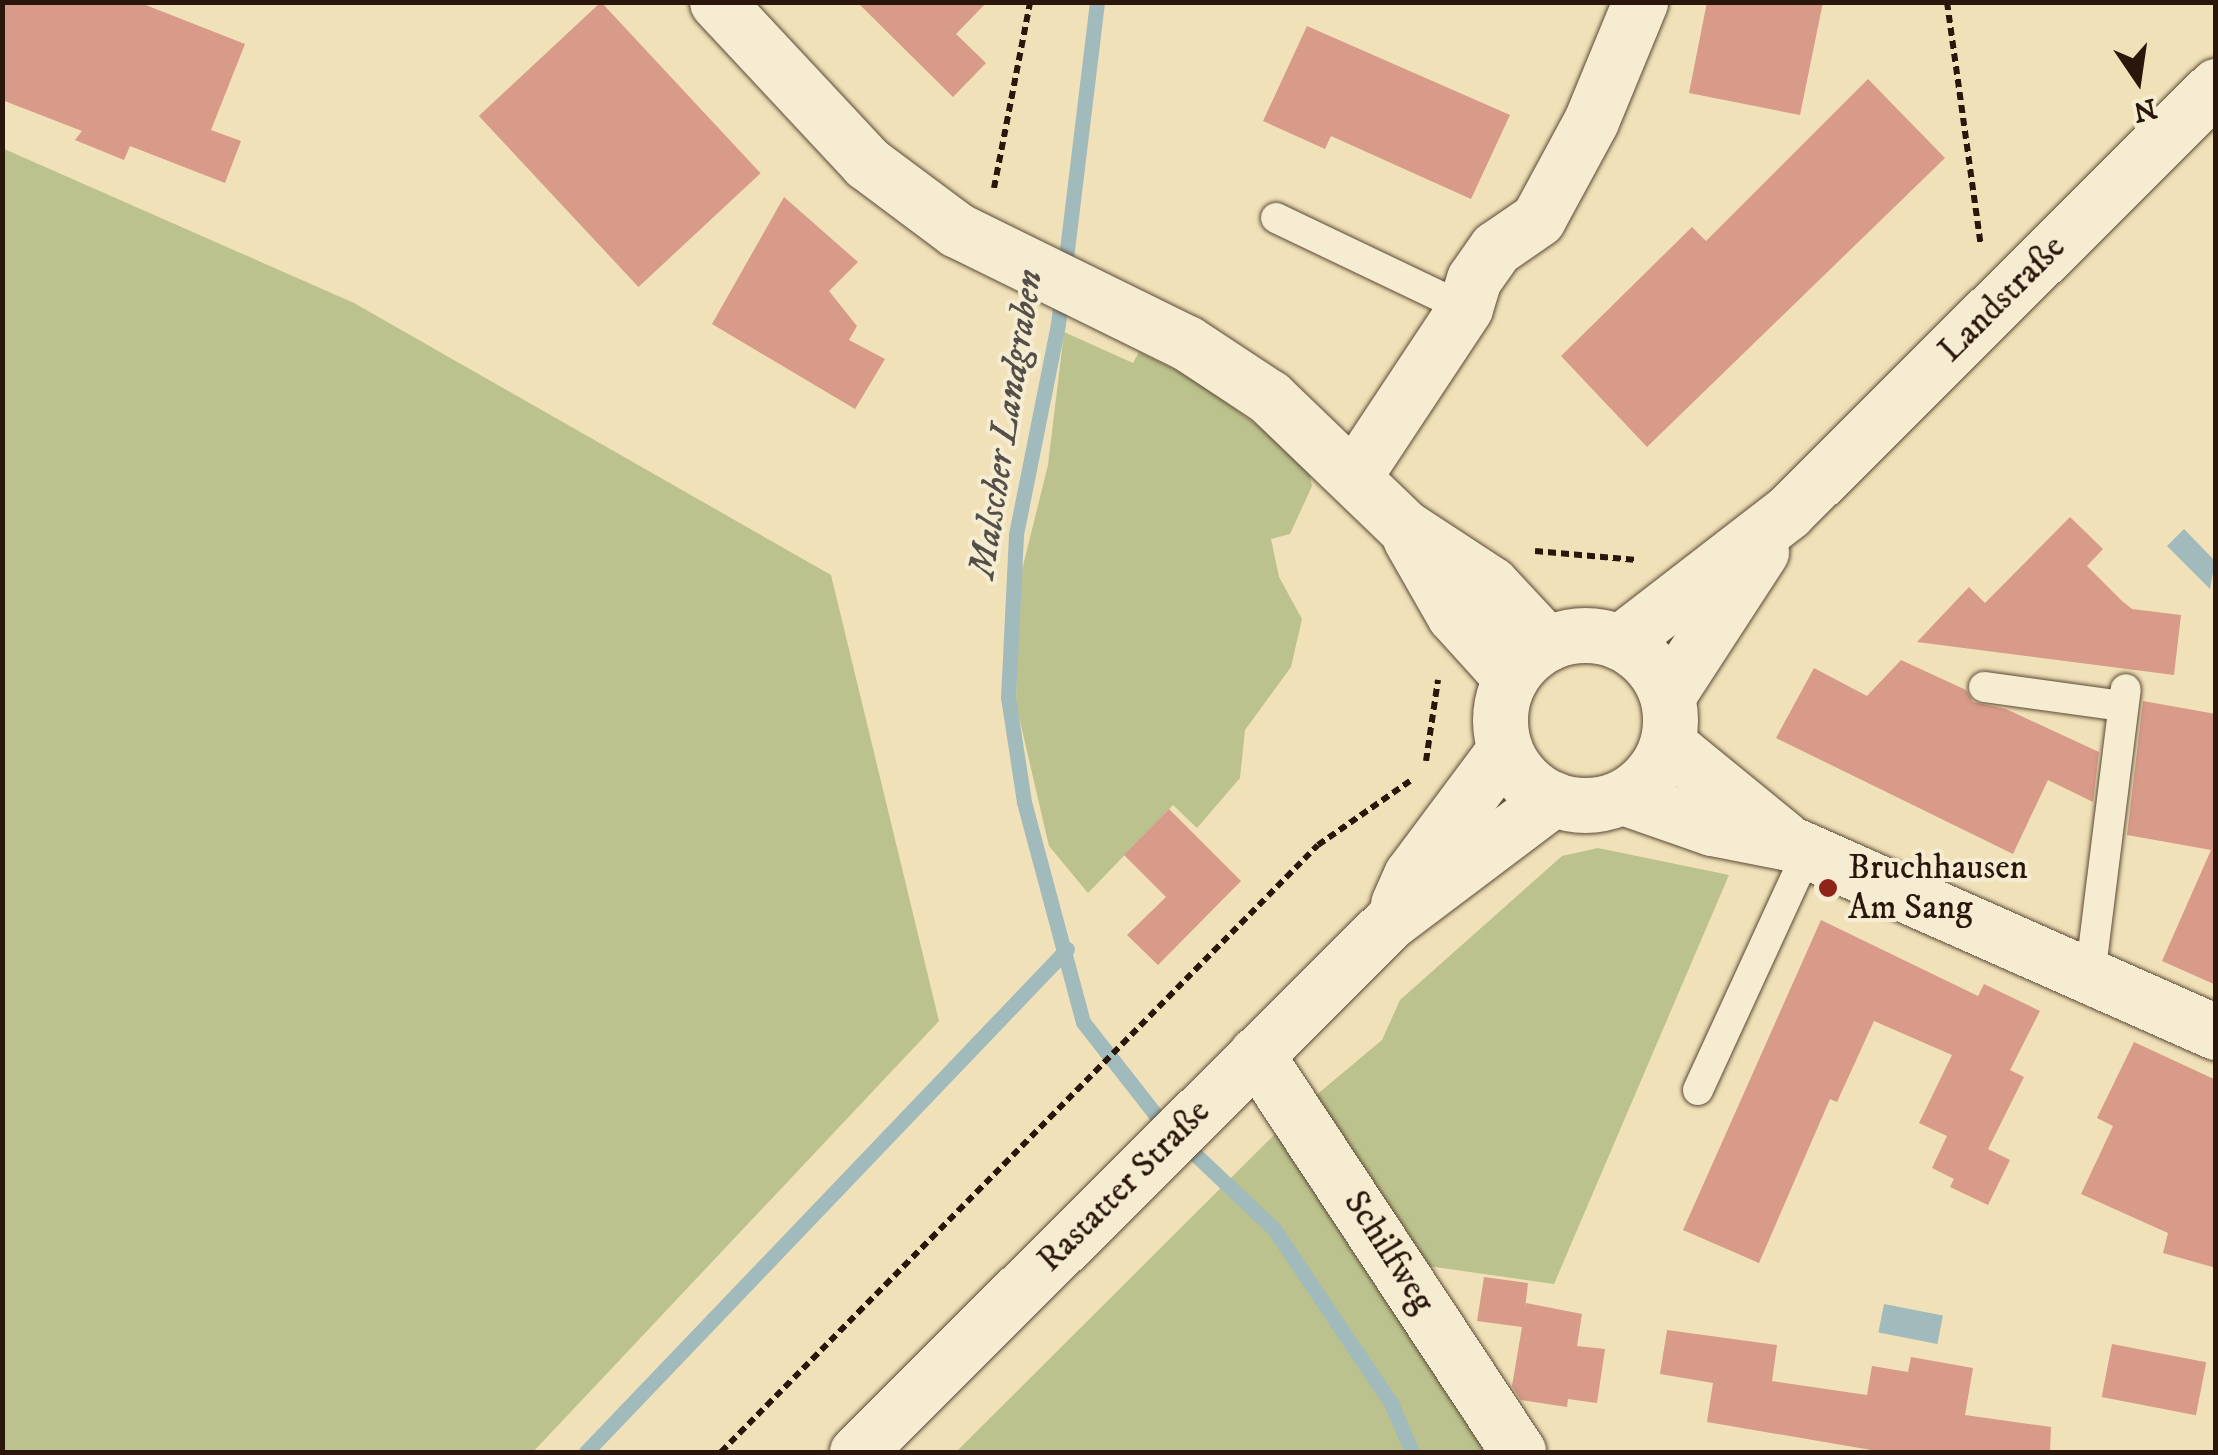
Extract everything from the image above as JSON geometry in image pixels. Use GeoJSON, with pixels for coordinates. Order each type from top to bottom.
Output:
{"type":"FeatureCollection","features":[{"type":"Feature","properties":{"kind":"street"},"geometry":{"type":"LineString","coordinates":[[716,2],[867,163],[1018,264],[1187,343],[1269,398],[1354,476],[1529,661]]}},
{"type":"Feature","properties":{"kind":"street"},"geometry":{"type":"LineString","coordinates":[[1354,476],[1465,308],[1474,280],[1496,248],[1538,219],[1591,120],[1640,2]]}},
{"type":"Feature","properties":{"kind":"street","name":"Landstraße"},"geometry":{"type":"LineString","coordinates":[[1620,642],[1788,512],[2216,86]]}},
{"type":"Feature","properties":{"kind":"street","name":"Landstraße"},"geometry":{"type":"LineString","coordinates":[[1668,720],[1788,512]]}},
{"type":"Feature","properties":{"kind":"street"},"geometry":{"type":"LineString","coordinates":[[1799,847],[1668,720],[1641,654],[1620,642],[1570,636],[1529,661],[1500,725],[1504,749],[1515,770],[1553,800],[1576,806],[1623,798],[1712,828],[1799,847],[2216,1032]]}},
{"type":"Feature","properties":{"kind":"street"},"geometry":{"type":"LineString","coordinates":[[1623,798],[1658,766],[1668,720]]}},
{"type":"Feature","properties":{"kind":"street","name":"Rastatter Straße"},"geometry":{"type":"LineString","coordinates":[[1391,921],[1411,875],[1504,749]]}},
{"type":"Feature","properties":{"kind":"street","name":"Rastatter Straße"},"geometry":{"type":"LineString","coordinates":[[857,1452],[1391,921],[1553,800]]}},
{"type":"Feature","properties":{"kind":"street","name":"Schilfweg"},"geometry":{"type":"LineString","coordinates":[[1256,1054],[1518,1452]]}},
{"type":"Feature","properties":{"kind":"lane"},"geometry":{"type":"LineString","coordinates":[[1276,218],[1465,308]]}},
{"type":"Feature","properties":{"kind":"lane"},"geometry":{"type":"LineString","coordinates":[[1984,687],[2124,697],[2090,976]]}},
{"type":"Feature","properties":{"kind":"lane"},"geometry":{"type":"LineString","coordinates":[[1698,1090],[1799,847]]}},
{"type":"Feature","properties":{"kind":"path"},"geometry":{"type":"LineString","coordinates":[[991,201],[1030,2]]}},
{"type":"Feature","properties":{"kind":"path"},"geometry":{"type":"LineString","coordinates":[[1947,2],[1984,262]]}},
{"type":"Feature","properties":{"kind":"path"},"geometry":{"type":"LineString","coordinates":[[721,1452],[1318,845],[1421,775],[1436,715],[1440,639],[1473,599],[1530,551],[1642,560]]}},
{"type":"Feature","properties":{"kind":"green space"},"geometry":{"type":"Polygon","coordinates":[[[2,148],[354,303],[831,575],[939,1021],[533,1452],[3,1452],[2,148]]]}},
{"type":"Feature","properties":{"kind":"green space"},"geometry":{"type":"Polygon","coordinates":[[[1064,332],[1133,363],[1139,352],[1194,379],[1287,447],[1309,469],[1312,486],[1290,534],[1271,539],[1279,577],[1302,619],[1291,667],[1245,730],[1240,778],[1197,828],[1173,805],[1088,893],[1049,846],[1016,704],[1019,582],[1048,465],[1064,332]]]}},
{"type":"Feature","properties":{"kind":"green space"},"geometry":{"type":"Polygon","coordinates":[[[1598,848],[1729,875],[1554,1284],[1414,1264],[1308,1102],[1382,1040],[1400,1000],[1562,856],[1598,848]]]}},
{"type":"Feature","properties":{"kind":"green space"},"geometry":{"type":"Polygon","coordinates":[[[1278,1131],[1490,1452],[956,1452],[1278,1131]]]}},
{"type":"Feature","properties":{"kind":"water"},"geometry":{"type":"Polygon","coordinates":[[[2184,529],[2215,561],[2210,589],[2167,546],[2184,529]]]}},
{"type":"Feature","properties":{"kind":"water"},"geometry":{"type":"Polygon","coordinates":[[[1884,1304],[1943,1315],[1937,1344],[1878,1332],[1884,1304]]]}},
{"type":"Feature","properties":{"kind":"building"},"geometry":{"type":"Polygon","coordinates":[[[2,2],[138,2],[245,44],[211,130],[241,141],[225,183],[130,146],[124,160],[75,140],[82,131],[2,100],[2,2]]]}},
{"type":"Feature","properties":{"kind":"building"},"geometry":{"type":"Polygon","coordinates":[[[601,2],[761,173],[638,287],[479,116],[601,2]]]}},
{"type":"Feature","properties":{"kind":"building"},"geometry":{"type":"Polygon","coordinates":[[[857,2],[987,2],[956,34],[986,63],[953,97],[857,2]]]}},
{"type":"Feature","properties":{"kind":"building"},"geometry":{"type":"Polygon","coordinates":[[[1707,2],[1823,2],[1800,115],[1689,93],[1707,2]]]}},
{"type":"Feature","properties":{"kind":"building"},"geometry":{"type":"Polygon","coordinates":[[[1307,26],[1510,115],[1471,199],[1331,136],[1325,149],[1263,121],[1307,26]]]}},
{"type":"Feature","properties":{"kind":"building"},"geometry":{"type":"Polygon","coordinates":[[[1868,79],[1945,158],[1647,447],[1561,356],[1692,227],[1706,241],[1868,79]]]}},
{"type":"Feature","properties":{"kind":"building"},"geometry":{"type":"Polygon","coordinates":[[[784,197],[858,262],[829,291],[857,326],[849,340],[885,359],[855,409],[712,324],[784,197]]]}},
{"type":"Feature","properties":{"kind":"building"},"geometry":{"type":"Polygon","coordinates":[[[2070,517],[2103,549],[2087,566],[2122,601],[2132,609],[2181,615],[2174,675],[1917,642],[1969,587],[1985,603],[2070,517]]]}},
{"type":"Feature","properties":{"kind":"building"},"geometry":{"type":"Polygon","coordinates":[[[1901,660],[1966,690],[1973,702],[2006,709],[2099,752],[2093,802],[2048,780],[2013,854],[1776,738],[1814,668],[1867,696],[1901,660]]]}},
{"type":"Feature","properties":{"kind":"building"},"geometry":{"type":"Polygon","coordinates":[[[2143,701],[2216,714],[2216,985],[2162,961],[2211,850],[2127,835],[2143,701]]]}},
{"type":"Feature","properties":{"kind":"building"},"geometry":{"type":"Polygon","coordinates":[[[1169,809],[1241,881],[1158,965],[1127,935],[1166,897],[1124,855],[1169,809]]]}},
{"type":"Feature","properties":{"kind":"building"},"geometry":{"type":"Polygon","coordinates":[[[1821,920],[1978,996],[1984,984],[2040,1011],[2010,1070],[2024,1077],[1988,1149],[2010,1160],[1988,1205],[1950,1187],[1954,1179],[1932,1168],[1947,1136],[1919,1123],[1952,1055],[1874,1021],[1837,1102],[1830,1099],[1759,1263],[1683,1230],[1821,920]]]}},
{"type":"Feature","properties":{"kind":"building"},"geometry":{"type":"Polygon","coordinates":[[[2134,1042],[2216,1080],[2216,1268],[2163,1253],[2168,1233],[2081,1194],[2113,1126],[2097,1118],[2134,1042]]]}},
{"type":"Feature","properties":{"kind":"building"},"geometry":{"type":"Polygon","coordinates":[[[1484,1277],[1528,1283],[1525,1309],[1526,1303],[1582,1314],[1577,1346],[1605,1349],[1597,1403],[1568,1399],[1567,1407],[1521,1400],[1512,1386],[1522,1327],[1477,1321],[1484,1277]]]}},
{"type":"Feature","properties":{"kind":"building"},"geometry":{"type":"Polygon","coordinates":[[[1667,1330],[1777,1345],[1772,1381],[1867,1395],[1872,1366],[1908,1372],[1911,1357],[1973,1368],[1965,1415],[2051,1427],[2050,1452],[1883,1452],[1707,1422],[1713,1383],[1660,1374],[1667,1330]]]}},
{"type":"Feature","properties":{"kind":"building"},"geometry":{"type":"Polygon","coordinates":[[[2112,1344],[2206,1362],[2196,1415],[2102,1397],[2112,1344]]]}},
{"type":"Feature","properties":{"kind":"waterway","name":"Malscher Landgraben"},"geometry":{"type":"LineString","coordinates":[[1097,2],[1058,324],[1016,535],[1008,697],[1024,802],[1083,1022],[1163,1124],[1274,1229],[1391,1403],[1412,1452]]}},
{"type":"Feature","properties":{"kind":"waterway"},"geometry":{"type":"LineString","coordinates":[[586,1452],[1067,949]]}},
{"type":"Feature","properties":{"kind":"place","name":"Bruchhausen Am Sang"},"geometry":{"type":"Point","coordinates":[1828,888]}}]}
